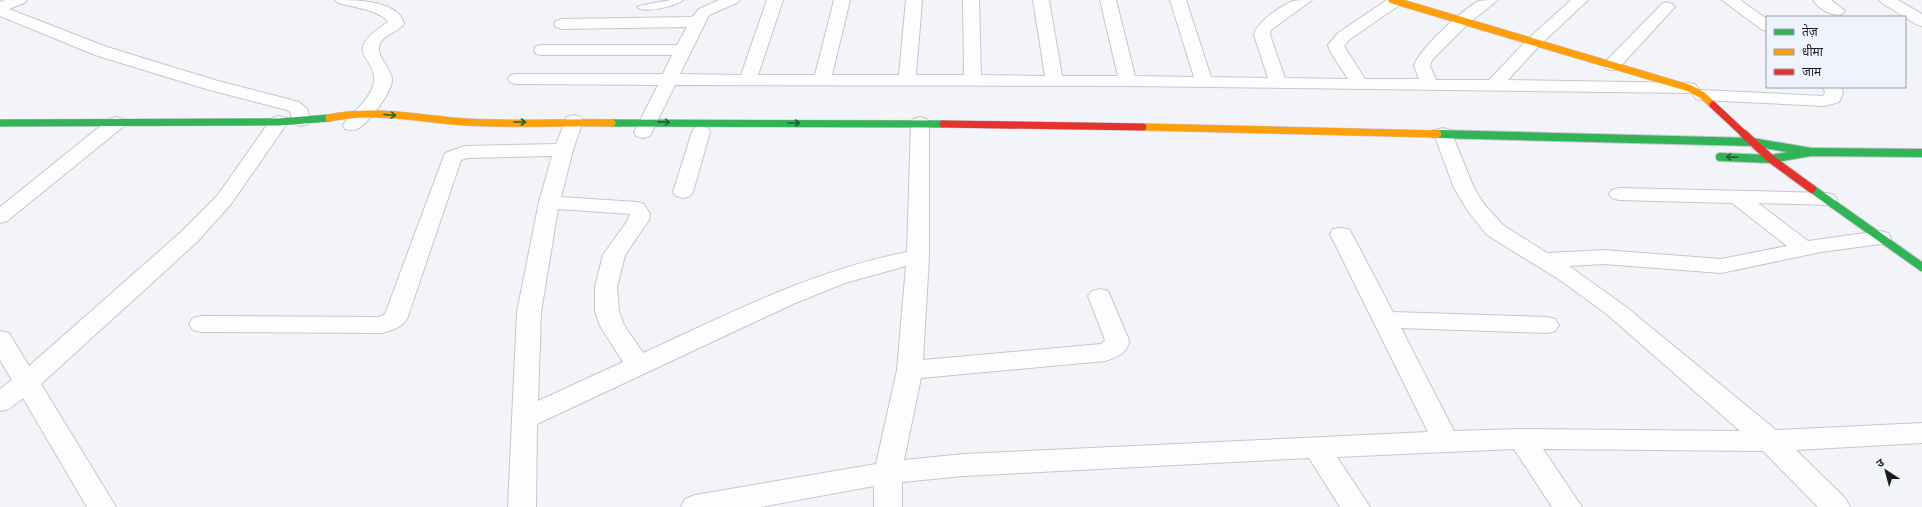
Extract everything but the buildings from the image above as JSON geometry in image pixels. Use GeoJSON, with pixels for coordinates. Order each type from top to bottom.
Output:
{"type":"FeatureCollection","features":[{"type":"Feature","properties":{"kind":"street"},"geometry":{"type":"LineString","coordinates":[[0,7],[19,0]]}},
{"type":"Feature","properties":{"kind":"street"},"geometry":{"type":"LineString","coordinates":[[343,0],[380,4],[397,20],[396,24],[374,40],[371,44],[371,49],[383,80],[378,94],[362,121]]}},
{"type":"Feature","properties":{"kind":"street"},"geometry":{"type":"LineString","coordinates":[[646,127],[667,80],[697,22],[704,12],[732,0]]}},
{"type":"Feature","properties":{"kind":"street"},"geometry":{"type":"LineString","coordinates":[[748,79],[775,0]]}},
{"type":"Feature","properties":{"kind":"street"},"geometry":{"type":"LineString","coordinates":[[823,78],[842,0]]}},
{"type":"Feature","properties":{"kind":"street"},"geometry":{"type":"LineString","coordinates":[[907,79],[914,0]]}},
{"type":"Feature","properties":{"kind":"street"},"geometry":{"type":"LineString","coordinates":[[971,0],[972,80]]}},
{"type":"Feature","properties":{"kind":"street"},"geometry":{"type":"LineString","coordinates":[[1041,0],[1054,80]]}},
{"type":"Feature","properties":{"kind":"street"},"geometry":{"type":"LineString","coordinates":[[1108,0],[1128,80]]}},
{"type":"Feature","properties":{"kind":"street"},"geometry":{"type":"LineString","coordinates":[[1178,0],[1204,82]]}},
{"type":"Feature","properties":{"kind":"street"},"geometry":{"type":"LineString","coordinates":[[1278,83],[1262,35],[1263,29],[1304,0]]}},
{"type":"Feature","properties":{"kind":"street"},"geometry":{"type":"LineString","coordinates":[[1360,84],[1338,51],[1336,45],[1344,36],[1394,0],[1612,65],[1696,92],[1771,158],[1922,267]]}},
{"type":"Feature","properties":{"kind":"street"},"geometry":{"type":"LineString","coordinates":[[1430,85],[1422,66],[1424,58],[1463,20],[1490,0]]}},
{"type":"Feature","properties":{"kind":"street"},"geometry":{"type":"LineString","coordinates":[[1493,86],[1534,42],[1580,0]]}},
{"type":"Feature","properties":{"kind":"street"},"geometry":{"type":"LineString","coordinates":[[1730,0],[1766,25]]}},
{"type":"Feature","properties":{"kind":"street"},"geometry":{"type":"LineString","coordinates":[[1821,0],[1837,11]]}},
{"type":"Feature","properties":{"kind":"street"},"geometry":{"type":"LineString","coordinates":[[1892,3],[1922,5]]}},
{"type":"Feature","properties":{"kind":"street"},"geometry":{"type":"LineString","coordinates":[[1892,3],[1922,21]]}},
{"type":"Feature","properties":{"kind":"street"},"geometry":{"type":"LineString","coordinates":[[1612,65],[1667,7]]}},
{"type":"Feature","properties":{"kind":"street"},"geometry":{"type":"LineString","coordinates":[[0,11],[101,52],[212,85],[292,106],[298,109],[301,120]]}},
{"type":"Feature","properties":{"kind":"street"},"geometry":{"type":"LineString","coordinates":[[562,24],[697,22]]}},
{"type":"Feature","properties":{"kind":"street"},"geometry":{"type":"LineString","coordinates":[[542,50],[682,50]]}},
{"type":"Feature","properties":{"kind":"street"},"geometry":{"type":"LineString","coordinates":[[517,79],[667,80],[823,78],[1128,80],[1493,86],[1696,92],[1825,101],[1833,98],[1834,93],[1832,88]]}},
{"type":"Feature","properties":{"kind":"street"},"geometry":{"type":"LineString","coordinates":[[0,123],[279,122],[324,119],[341,114],[362,121]]}},
{"type":"Feature","properties":{"kind":"street"},"geometry":{"type":"LineString","coordinates":[[324,119],[340,124],[362,121],[466,122],[568,135]]}},
{"type":"Feature","properties":{"kind":"street"},"geometry":{"type":"LineString","coordinates":[[0,402],[26,383],[133,289],[189,237],[224,200],[279,122]]}},
{"type":"Feature","properties":{"kind":"street"},"geometry":{"type":"LineString","coordinates":[[0,217],[116,123]]}},
{"type":"Feature","properties":{"kind":"street"},"geometry":{"type":"LineString","coordinates":[[727,132],[728,123]]}},
{"type":"Feature","properties":{"kind":"street"},"geometry":{"type":"LineString","coordinates":[[201,324],[382,325],[390,323],[395,319],[452,157],[465,152],[568,135],[646,127],[728,123],[825,123],[920,131],[1041,124],[1446,144],[1752,142],[1811,152]]}},
{"type":"Feature","properties":{"kind":"street"},"geometry":{"type":"LineString","coordinates":[[822,133],[825,123]]}},
{"type":"Feature","properties":{"kind":"street"},"geometry":{"type":"LineString","coordinates":[[1040,136],[1041,124]]}},
{"type":"Feature","properties":{"kind":"street"},"geometry":{"type":"LineString","coordinates":[[422,127],[568,135]]}},
{"type":"Feature","properties":{"kind":"street"},"geometry":{"type":"LineString","coordinates":[[646,127],[701,132],[806,133]]}},
{"type":"Feature","properties":{"kind":"street"},"geometry":{"type":"LineString","coordinates":[[888,507],[888,473],[910,370],[918,257],[920,131]]}},
{"type":"Feature","properties":{"kind":"street"},"geometry":{"type":"LineString","coordinates":[[683,192],[701,132]]}},
{"type":"Feature","properties":{"kind":"street"},"geometry":{"type":"LineString","coordinates":[[522,507],[529,312],[549,202],[568,135]]}},
{"type":"Feature","properties":{"kind":"street"},"geometry":{"type":"LineString","coordinates":[[1446,144],[1464,188],[1484,218],[1509,240],[1544,260],[1617,311],[1770,441],[1836,507]]}},
{"type":"Feature","properties":{"kind":"street"},"geometry":{"type":"LineString","coordinates":[[1708,156],[1771,158],[1811,152],[1922,153]]}},
{"type":"Feature","properties":{"kind":"street"},"geometry":{"type":"LineString","coordinates":[[1619,194],[1827,199]]}},
{"type":"Feature","properties":{"kind":"street"},"geometry":{"type":"LineString","coordinates":[[1737,196],[1803,248]]}},
{"type":"Feature","properties":{"kind":"street"},"geometry":{"type":"LineString","coordinates":[[549,202],[637,208],[639,210],[640,214],[638,220],[614,255],[606,286],[607,311],[612,326],[638,366]]}},
{"type":"Feature","properties":{"kind":"street"},"geometry":{"type":"LineString","coordinates":[[1341,234],[1447,443]]}},
{"type":"Feature","properties":{"kind":"street"},"geometry":{"type":"LineString","coordinates":[[1544,260],[1604,257],[1721,266],[1751,261],[1821,244],[1880,238]]}},
{"type":"Feature","properties":{"kind":"street"},"geometry":{"type":"LineString","coordinates":[[524,419],[757,310],[820,284],[862,269],[918,257]]}},
{"type":"Feature","properties":{"kind":"street"},"geometry":{"type":"LineString","coordinates":[[910,370],[1105,352],[1112,349],[1117,344],[1117,340],[1100,296]]}},
{"type":"Feature","properties":{"kind":"street"},"geometry":{"type":"LineString","coordinates":[[1385,320],[1547,325]]}},
{"type":"Feature","properties":{"kind":"street"},"geometry":{"type":"LineString","coordinates":[[0,339],[102,507]]}},
{"type":"Feature","properties":{"kind":"street"},"geometry":{"type":"LineString","coordinates":[[695,507],[888,473],[964,465],[1316,447],[1521,439],[1770,441],[1922,433]]}},
{"type":"Feature","properties":{"kind":"street"},"geometry":{"type":"LineString","coordinates":[[1521,439],[1568,507]]}},
{"type":"Feature","properties":{"kind":"street"},"geometry":{"type":"LineString","coordinates":[[1316,447],[1356,507]]}},
{"type":"Feature","properties":{"kind":"lane"},"geometry":{"type":"LineString","coordinates":[[641,7],[655,7],[679,0]]}},
{"type":"Feature","properties":{"kind":"traffic: fast"},"geometry":{"type":"LineString","coordinates":[[0,123],[279,122],[329,118]]}},
{"type":"Feature","properties":{"kind":"traffic: fast"},"geometry":{"type":"LineString","coordinates":[[612,123],[943,124]]}},
{"type":"Feature","properties":{"kind":"traffic: fast"},"geometry":{"type":"LineString","coordinates":[[1437,134],[1752,142],[1811,152]]}},
{"type":"Feature","properties":{"kind":"traffic: fast"},"geometry":{"type":"LineString","coordinates":[[1720,157],[1771,159],[1811,152],[1922,153]]}},
{"type":"Feature","properties":{"kind":"traffic: fast"},"geometry":{"type":"LineString","coordinates":[[1812,189],[1922,267]]}},
{"type":"Feature","properties":{"kind":"traffic: slow"},"geometry":{"type":"LineString","coordinates":[[1392,0],[1689,88],[1702,95],[1713,105]]}},
{"type":"Feature","properties":{"kind":"traffic: slow"},"geometry":{"type":"LineString","coordinates":[[329,118],[361,113],[379,113],[466,122],[612,123]]}},
{"type":"Feature","properties":{"kind":"traffic: slow"},"geometry":{"type":"LineString","coordinates":[[1143,127],[1437,134]]}},
{"type":"Feature","properties":{"kind":"traffic: jam"},"geometry":{"type":"LineString","coordinates":[[1713,105],[1771,159],[1812,189]]}},
{"type":"Feature","properties":{"kind":"traffic: jam"},"geometry":{"type":"LineString","coordinates":[[943,124],[1143,127]]}}]}
